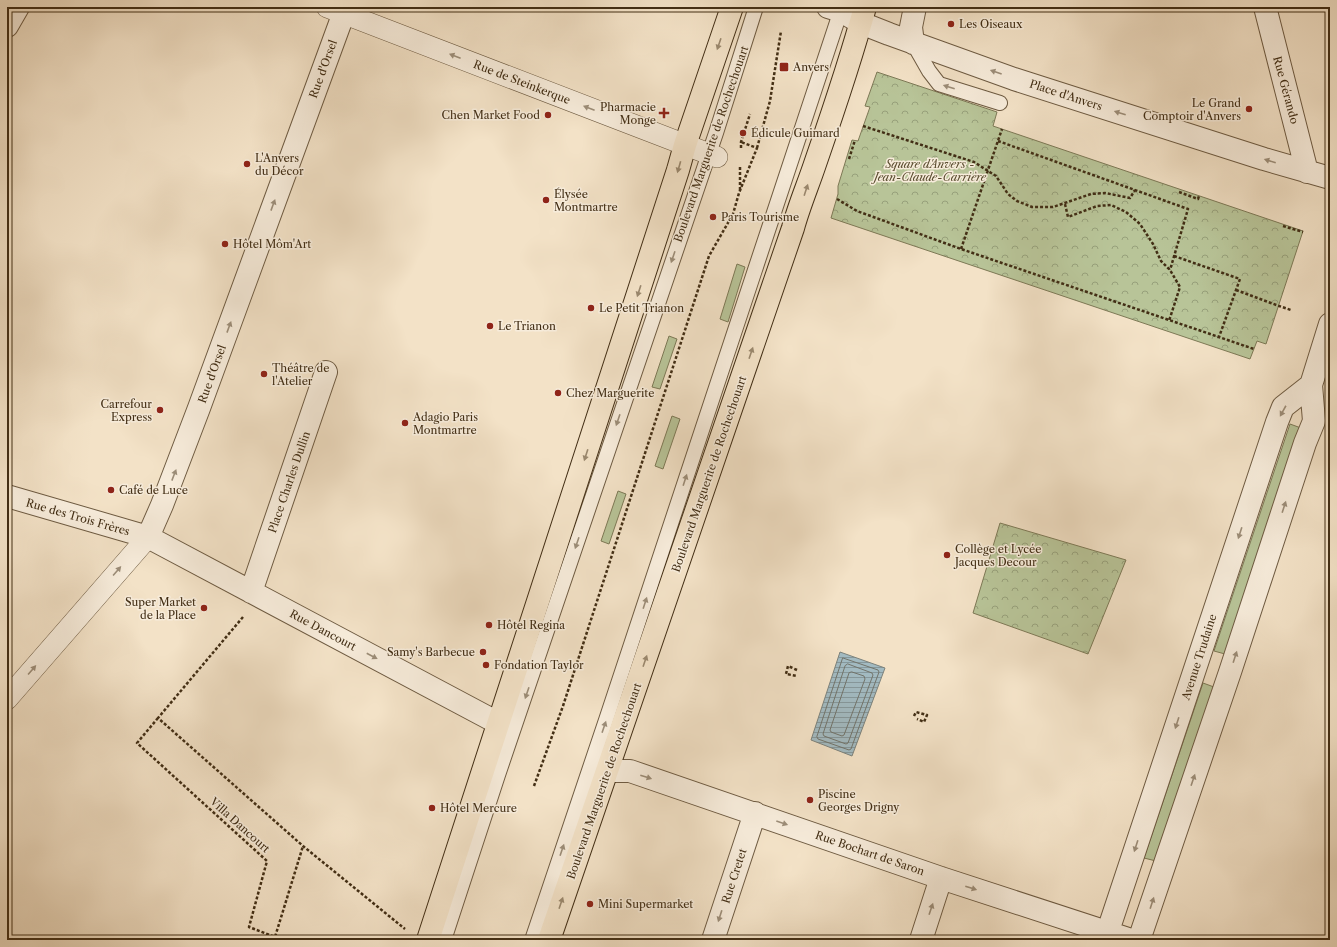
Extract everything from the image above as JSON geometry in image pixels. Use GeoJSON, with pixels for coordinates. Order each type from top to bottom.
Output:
{"type":"FeatureCollection","features":[{"type":"Feature","properties":{"kind":"main road","name":"Boulevard Marguerite de Rochechouart"},"geometry":{"type":"LineString","coordinates":[[428,940],[685,145],[732,7]]}},
{"type":"Feature","properties":{"kind":"main road","name":"Boulevard Marguerite de Rochechouart"},"geometry":{"type":"LineString","coordinates":[[549,940],[793,228],[852,54],[863,15]]}},
{"type":"Feature","properties":{"kind":"street"},"geometry":{"type":"LineString","coordinates":[[7,26],[18,7]]}},
{"type":"Feature","properties":{"kind":"street"},"geometry":{"type":"LineString","coordinates":[[913,43],[911,27],[915,7]]}},
{"type":"Feature","properties":{"kind":"street","name":"Rue Gérando"},"geometry":{"type":"LineString","coordinates":[[1265,7],[1308,172]]}},
{"type":"Feature","properties":{"kind":"street","name":"Place d'Anvers"},"geometry":{"type":"LineString","coordinates":[[835,8],[863,15],[913,43],[1014,79],[1330,178]]}},
{"type":"Feature","properties":{"kind":"street","name":"Rue de Steinkerque"},"geometry":{"type":"LineString","coordinates":[[339,9],[713,156]]}},
{"type":"Feature","properties":{"kind":"street","name":"Rue d'Orsel"},"geometry":{"type":"LineString","coordinates":[[7,699],[148,537],[200,408],[339,9]]}},
{"type":"Feature","properties":{"kind":"street"},"geometry":{"type":"LineString","coordinates":[[1139,940],[1230,672],[1305,443],[1314,421],[1311,385],[1330,324]]}},
{"type":"Feature","properties":{"kind":"street","name":"Place Charles Dullin"},"geometry":{"type":"LineString","coordinates":[[251,592],[326,372]]}},
{"type":"Feature","properties":{"kind":"street"},"geometry":{"type":"LineString","coordinates":[[1311,385],[1330,398]]}},
{"type":"Feature","properties":{"kind":"street","name":"Avenue Trudaine"},"geometry":{"type":"LineString","coordinates":[[1106,936],[1277,422],[1283,407],[1311,385]]}},
{"type":"Feature","properties":{"kind":"street","name":"Rue des Trois Frères"},"geometry":{"type":"LineString","coordinates":[[7,496],[148,537]]}},
{"type":"Feature","properties":{"kind":"street","name":"Rue Dancourt"},"geometry":{"type":"LineString","coordinates":[[148,537],[498,723]]}},
{"type":"Feature","properties":{"kind":"street","name":"Rue Bochart de Saron"},"geometry":{"type":"LineString","coordinates":[[608,770],[630,771],[755,813],[1106,936],[1131,940]]}},
{"type":"Feature","properties":{"kind":"street","name":"Rue Cretet"},"geometry":{"type":"LineString","coordinates":[[713,940],[755,813]]}},
{"type":"Feature","properties":{"kind":"street"},"geometry":{"type":"LineString","coordinates":[[921,940],[941,878]]}},
{"type":"Feature","properties":{"kind":"lane","name":"Boulevard Marguerite de Rochechouart"},"geometry":{"type":"LineString","coordinates":[[444,940],[667,274],[713,156],[756,7]]}},
{"type":"Feature","properties":{"kind":"lane","name":"Boulevard Marguerite de Rochechouart"},"geometry":{"type":"LineString","coordinates":[[532,940],[606,720],[835,8]]}},
{"type":"Feature","properties":{"kind":"lane"},"geometry":{"type":"LineString","coordinates":[[913,43],[929,71],[939,84],[1000,103]]}},
{"type":"Feature","properties":{"kind":"path"},"geometry":{"type":"LineString","coordinates":[[534,786],[562,706],[709,256],[733,214],[739,193],[757,148],[770,101],[781,31]]}},
{"type":"Feature","properties":{"kind":"path"},"geometry":{"type":"LineString","coordinates":[[750,114],[741,142],[757,148]]}},
{"type":"Feature","properties":{"kind":"path"},"geometry":{"type":"LineString","coordinates":[[863,126],[974,162],[996,176],[1008,194],[1024,205],[1032,207],[1052,208],[1091,194],[1105,193],[1130,198],[1135,190]]}},
{"type":"Feature","properties":{"kind":"path"},"geometry":{"type":"LineString","coordinates":[[961,249],[1002,129]]}},
{"type":"Feature","properties":{"kind":"path"},"geometry":{"type":"LineString","coordinates":[[849,159],[855,140]]}},
{"type":"Feature","properties":{"kind":"path"},"geometry":{"type":"LineString","coordinates":[[998,141],[1188,209],[1170,270]]}},
{"type":"Feature","properties":{"kind":"path"},"geometry":{"type":"LineString","coordinates":[[1179,192],[1198,199],[1200,196]]}},
{"type":"Feature","properties":{"kind":"path"},"geometry":{"type":"LineString","coordinates":[[837,200],[857,212],[1169,321],[1254,349]]}},
{"type":"Feature","properties":{"kind":"path"},"geometry":{"type":"LineString","coordinates":[[1065,204],[1068,217],[1097,206],[1111,205],[1126,212],[1140,224],[1153,244],[1161,261],[1170,270],[1180,287],[1169,321]]}},
{"type":"Feature","properties":{"kind":"path"},"geometry":{"type":"LineString","coordinates":[[1282,226],[1303,232]]}},
{"type":"Feature","properties":{"kind":"path"},"geometry":{"type":"LineString","coordinates":[[1174,256],[1240,279],[1219,337]]}},
{"type":"Feature","properties":{"kind":"path"},"geometry":{"type":"LineString","coordinates":[[1236,290],[1291,310]]}},
{"type":"Feature","properties":{"kind":"path","name":"Villa Dancourt"},"geometry":{"type":"LineString","coordinates":[[251,592],[244,616],[137,743],[267,861],[249,927],[275,936],[303,846]]}},
{"type":"Feature","properties":{"kind":"path"},"geometry":{"type":"LineString","coordinates":[[796,670],[788,666],[786,674],[797,676]]}},
{"type":"Feature","properties":{"kind":"path"},"geometry":{"type":"LineString","coordinates":[[914,716],[916,712],[927,714],[924,722],[917,720]]}},
{"type":"Feature","properties":{"kind":"path"},"geometry":{"type":"LineString","coordinates":[[158,718],[303,846],[401,926]]}},
{"type":"Feature","properties":{"kind":"green space","name":"Square d'Anvers - Jean-Claude-Carrière"},"geometry":{"type":"Polygon","coordinates":[[[877,72],[997,112],[993,126],[1303,231],[1266,344],[1257,341],[1250,359],[831,218],[838,194],[838,186],[852,140],[858,141],[870,107],[865,106],[877,72]]]}},
{"type":"Feature","properties":{"kind":"green space"},"geometry":{"type":"Polygon","coordinates":[[[737,264],[745,267],[728,322],[720,319],[737,264]]]}},
{"type":"Feature","properties":{"kind":"green space"},"geometry":{"type":"Polygon","coordinates":[[[669,336],[677,339],[660,389],[652,387],[669,336]]]}},
{"type":"Feature","properties":{"kind":"green space"},"geometry":{"type":"Polygon","coordinates":[[[672,416],[680,419],[663,469],[655,466],[672,416]]]}},
{"type":"Feature","properties":{"kind":"green space"},"geometry":{"type":"Polygon","coordinates":[[[1290,424],[1301,428],[1225,654],[1214,651],[1290,424]]]}},
{"type":"Feature","properties":{"kind":"green space"},"geometry":{"type":"Polygon","coordinates":[[[618,491],[626,494],[609,544],[601,541],[618,491]]]}},
{"type":"Feature","properties":{"kind":"green space"},"geometry":{"type":"Polygon","coordinates":[[[1000,523],[1126,560],[1088,654],[973,613],[1000,523]]]}},
{"type":"Feature","properties":{"kind":"green space"},"geometry":{"type":"Polygon","coordinates":[[[1203,683],[1214,687],[1156,861],[1144,858],[1203,683]]]}},
{"type":"Feature","properties":{"kind":"water"},"geometry":{"type":"Polygon","coordinates":[[[840,652],[885,668],[852,756],[811,740],[840,652]]]}},
{"type":"Feature","properties":{"kind":"place","name":"Les Oiseaux"},"geometry":{"type":"Point","coordinates":[951,24]}},
{"type":"Feature","properties":{"kind":"place","name":"Anvers"},"geometry":{"type":"Point","coordinates":[784,67]}},
{"type":"Feature","properties":{"kind":"place","name":"Le Grand Comptoir d'Anvers"},"geometry":{"type":"Point","coordinates":[1249,109]}},
{"type":"Feature","properties":{"kind":"place","name":"Pharmacie Monge"},"geometry":{"type":"Point","coordinates":[664,113]}},
{"type":"Feature","properties":{"kind":"place","name":"Chen Market Food"},"geometry":{"type":"Point","coordinates":[548,115]}},
{"type":"Feature","properties":{"kind":"place","name":"Édicule Guimard"},"geometry":{"type":"Point","coordinates":[743,133]}},
{"type":"Feature","properties":{"kind":"place","name":"L'Anvers du Décor"},"geometry":{"type":"Point","coordinates":[247,164]}},
{"type":"Feature","properties":{"kind":"place","name":"Élysée Montmartre"},"geometry":{"type":"Point","coordinates":[546,200]}},
{"type":"Feature","properties":{"kind":"place","name":"Paris Tourisme"},"geometry":{"type":"Point","coordinates":[713,217]}},
{"type":"Feature","properties":{"kind":"place","name":"Hôtel Môm'Art"},"geometry":{"type":"Point","coordinates":[225,244]}},
{"type":"Feature","properties":{"kind":"place","name":"Le Petit Trianon"},"geometry":{"type":"Point","coordinates":[591,308]}},
{"type":"Feature","properties":{"kind":"place","name":"Le Trianon"},"geometry":{"type":"Point","coordinates":[490,326]}},
{"type":"Feature","properties":{"kind":"place","name":"Théâtre de l'Atelier"},"geometry":{"type":"Point","coordinates":[264,374]}},
{"type":"Feature","properties":{"kind":"place","name":"Chez Marguerite"},"geometry":{"type":"Point","coordinates":[558,393]}},
{"type":"Feature","properties":{"kind":"place","name":"Carrefour Express"},"geometry":{"type":"Point","coordinates":[160,410]}},
{"type":"Feature","properties":{"kind":"place","name":"Adagio Paris Montmartre"},"geometry":{"type":"Point","coordinates":[405,423]}},
{"type":"Feature","properties":{"kind":"place","name":"Café de Luce"},"geometry":{"type":"Point","coordinates":[111,490]}},
{"type":"Feature","properties":{"kind":"place","name":"Collège et Lycée Jacques Decour"},"geometry":{"type":"Point","coordinates":[947,555]}},
{"type":"Feature","properties":{"kind":"place","name":"Super Market de la Place"},"geometry":{"type":"Point","coordinates":[204,608]}},
{"type":"Feature","properties":{"kind":"place","name":"Hôtel Regina"},"geometry":{"type":"Point","coordinates":[489,625]}},
{"type":"Feature","properties":{"kind":"place","name":"Samy's Barbecue"},"geometry":{"type":"Point","coordinates":[483,652]}},
{"type":"Feature","properties":{"kind":"place","name":"Fondation Taylor"},"geometry":{"type":"Point","coordinates":[486,665]}},
{"type":"Feature","properties":{"kind":"place","name":"Piscine Georges Drigny"},"geometry":{"type":"Point","coordinates":[810,800]}},
{"type":"Feature","properties":{"kind":"place","name":"Hôtel Mercure"},"geometry":{"type":"Point","coordinates":[432,808]}},
{"type":"Feature","properties":{"kind":"place","name":"Mini Supermarket"},"geometry":{"type":"Point","coordinates":[590,904]}}]}
